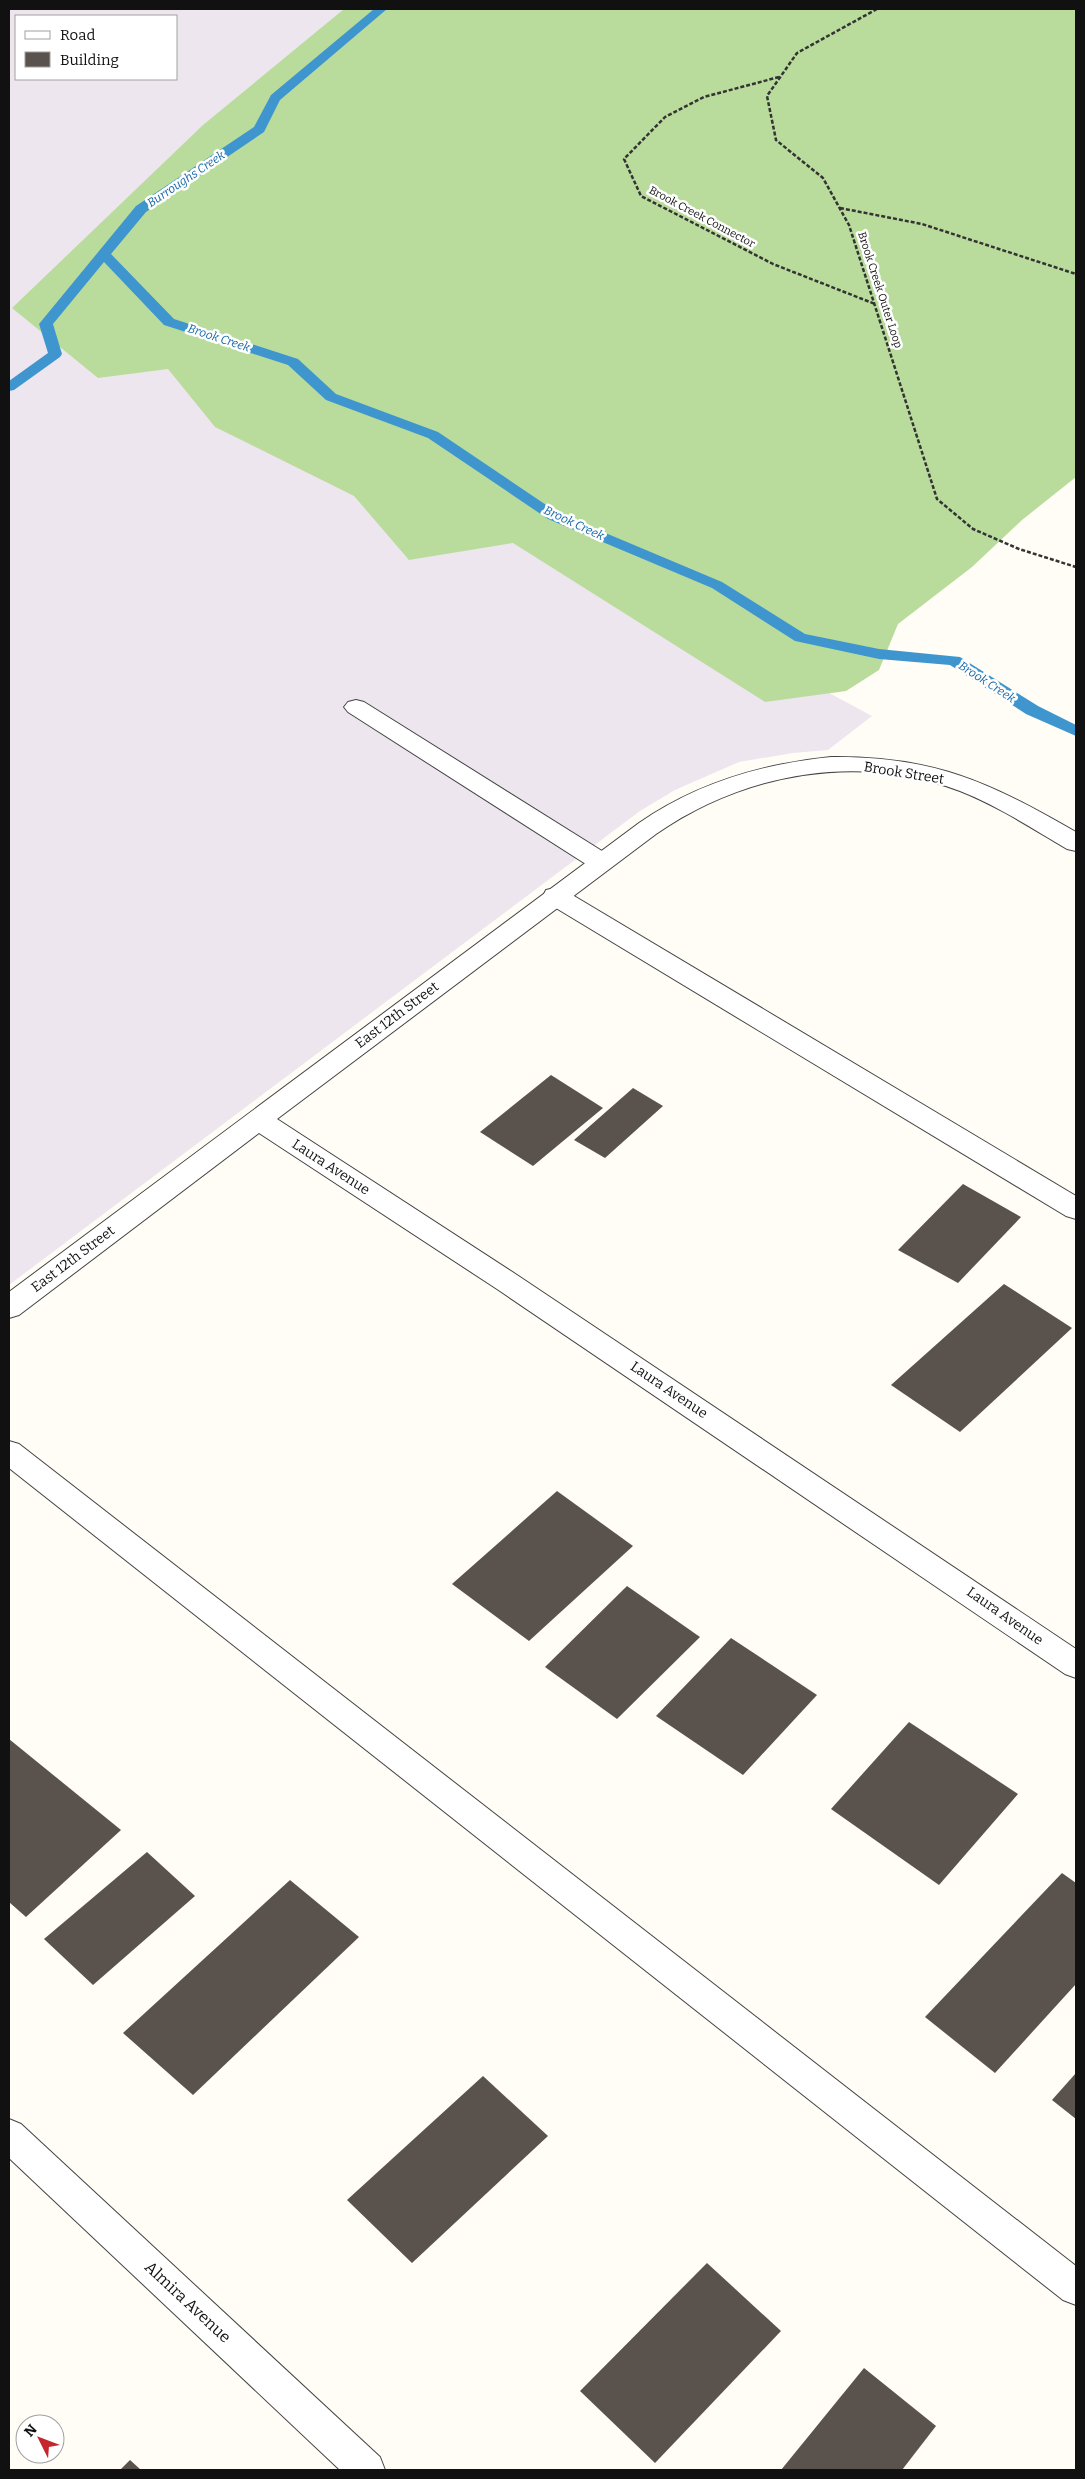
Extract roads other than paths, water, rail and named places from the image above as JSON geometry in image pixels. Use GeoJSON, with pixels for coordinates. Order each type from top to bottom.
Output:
{"type":"FeatureCollection","features":[{"type":"Feature","properties":{"kind":"street"},"geometry":{"type":"LineString","coordinates":[[356,707],[601,862]]}},
{"type":"Feature","properties":{"kind":"street","name":"Brook Street"},"geometry":{"type":"LineString","coordinates":[[807,766],[849,764],[931,774],[969,786],[1076,842]]}},
{"type":"Feature","properties":{"kind":"street","name":"East 12th Street"},"geometry":{"type":"LineString","coordinates":[[9,1307],[555,896],[652,826],[694,800],[727,785],[764,773],[807,766]]}},
{"type":"Feature","properties":{"kind":"street"},"geometry":{"type":"LineString","coordinates":[[555,896],[1076,1209]]}},
{"type":"Feature","properties":{"kind":"street","name":"Laura Avenue"},"geometry":{"type":"LineString","coordinates":[[258,1120],[524,1293],[1076,1665]]}},
{"type":"Feature","properties":{"kind":"street"},"geometry":{"type":"LineString","coordinates":[[9,1452],[1076,2288]]}},
{"type":"Feature","properties":{"kind":"street","name":"Almira Avenue"},"geometry":{"type":"LineString","coordinates":[[9,2135],[367,2470]]}},
{"type":"Feature","properties":{"kind":"waterway","name":"Burroughs Creek"},"geometry":{"type":"LineString","coordinates":[[104,254],[141,209],[259,129],[275,98],[381,9]]}},
{"type":"Feature","properties":{"kind":"waterway","name":"Burroughs Creek"},"geometry":{"type":"LineString","coordinates":[[9,387],[55,354],[46,324],[104,254]]}},
{"type":"Feature","properties":{"kind":"waterway","name":"Brook Creek"},"geometry":{"type":"LineString","coordinates":[[104,254],[169,322],[293,362],[331,397],[433,435],[553,516],[717,585],[800,638],[879,654],[954,660],[1032,710],[1076,731]]}}]}
